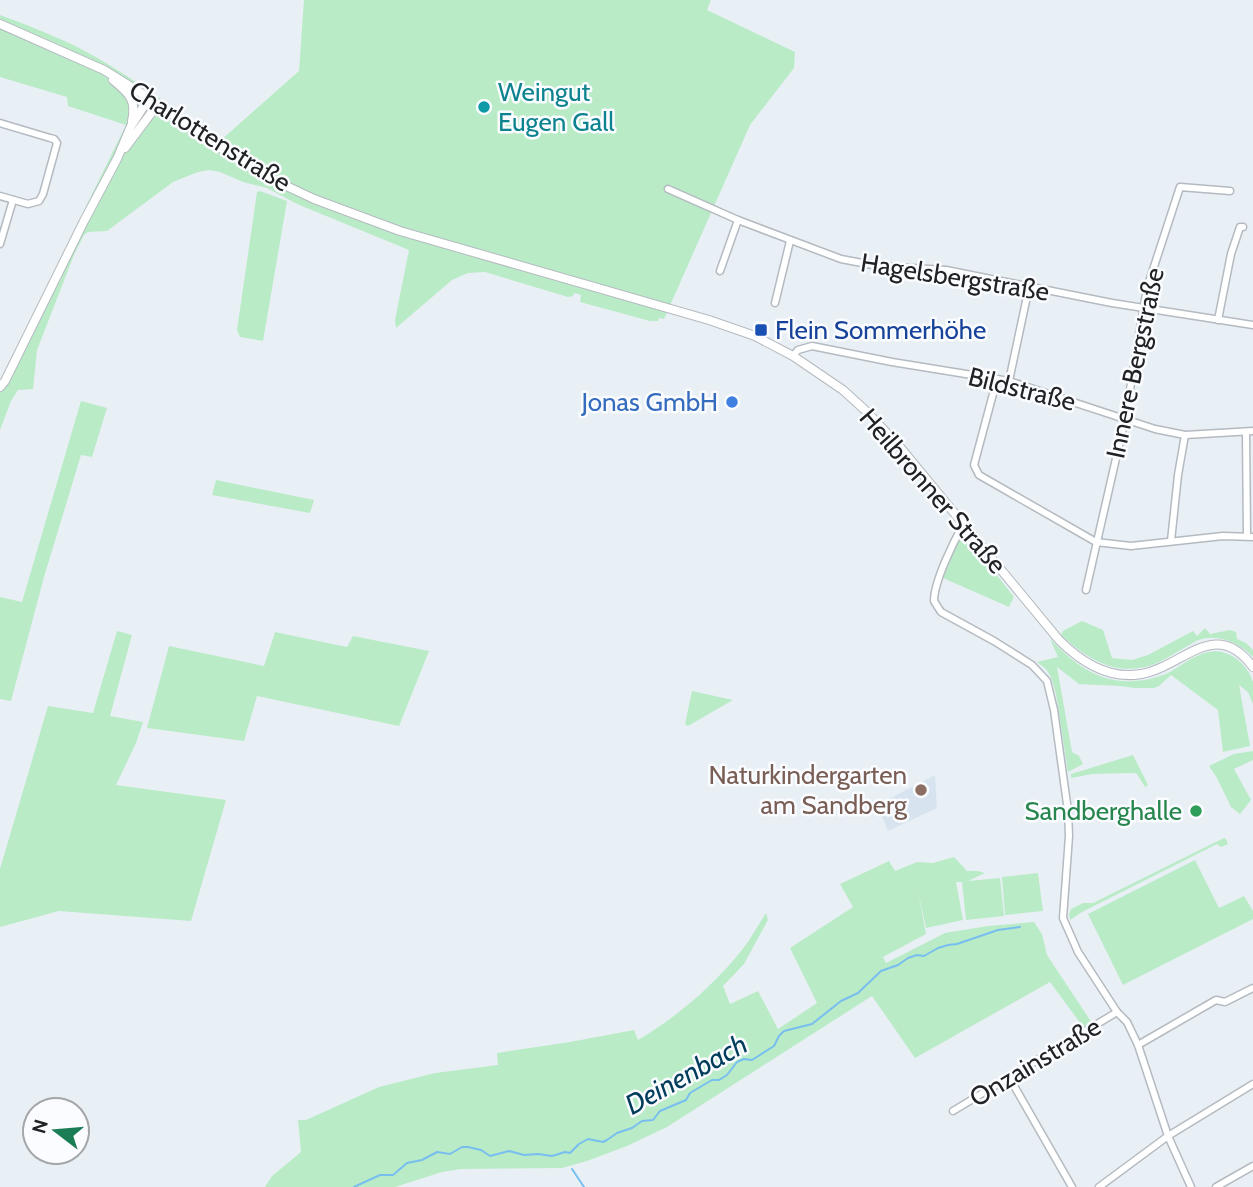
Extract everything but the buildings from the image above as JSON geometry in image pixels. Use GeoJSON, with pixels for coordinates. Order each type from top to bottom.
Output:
{"type":"FeatureCollection","features":[{"type":"Feature","properties":{"kind":"main road","name":"Charlottenstraße"},"geometry":{"type":"LineString","coordinates":[[0,24],[104,70],[229,154],[314,199],[400,231],[586,283]]}},
{"type":"Feature","properties":{"kind":"main road"},"geometry":{"type":"LineString","coordinates":[[104,70],[133,100],[131,126]]}},
{"type":"Feature","properties":{"kind":"main road"},"geometry":{"type":"LineString","coordinates":[[0,387],[117,159],[131,126],[149,98]]}},
{"type":"Feature","properties":{"kind":"main road"},"geometry":{"type":"LineString","coordinates":[[117,159],[158,104]]}},
{"type":"Feature","properties":{"kind":"main road","name":"Heilbronner Straße"},"geometry":{"type":"LineString","coordinates":[[586,283],[709,320],[763,340],[825,377],[866,411],[899,446],[1076,657],[1108,673],[1141,675],[1160,669],[1193,650],[1217,645],[1243,654],[1253,667]]}},
{"type":"Feature","properties":{"kind":"street"},"geometry":{"type":"LineString","coordinates":[[0,123],[54,139],[57,143],[41,199],[32,204],[0,196]]}},
{"type":"Feature","properties":{"kind":"street","name":"Innere Bergstraße"},"geometry":{"type":"LineString","coordinates":[[1086,590],[1125,419],[1147,288],[1180,187],[1230,191]]}},
{"type":"Feature","properties":{"kind":"street","name":"Hagelsbergstraße"},"geometry":{"type":"LineString","coordinates":[[668,189],[738,220],[841,260],[878,266],[946,270],[1112,303],[1253,325]]}},
{"type":"Feature","properties":{"kind":"street"},"geometry":{"type":"LineString","coordinates":[[0,244],[13,200]]}},
{"type":"Feature","properties":{"kind":"street"},"geometry":{"type":"LineString","coordinates":[[720,271],[738,220]]}},
{"type":"Feature","properties":{"kind":"street"},"geometry":{"type":"LineString","coordinates":[[1218,320],[1231,254],[1240,228],[1243,227]]}},
{"type":"Feature","properties":{"kind":"street"},"geometry":{"type":"LineString","coordinates":[[775,303],[790,241]]}},
{"type":"Feature","properties":{"kind":"street"},"geometry":{"type":"LineString","coordinates":[[1009,381],[1029,287]]}},
{"type":"Feature","properties":{"kind":"street","name":"Bildstraße"},"geometry":{"type":"LineString","coordinates":[[793,356],[805,346],[812,346],[1009,381],[1155,429],[1185,436],[1249,431]]}},
{"type":"Feature","properties":{"kind":"street"},"geometry":{"type":"LineString","coordinates":[[997,379],[974,465],[979,475],[1096,542],[1131,546],[1223,536],[1250,536],[1249,431]]}},
{"type":"Feature","properties":{"kind":"street"},"geometry":{"type":"LineString","coordinates":[[1171,541],[1185,436]]}},
{"type":"Feature","properties":{"kind":"street"},"geometry":{"type":"LineString","coordinates":[[964,523],[936,587],[934,601],[941,611],[1032,665],[1047,681],[1054,710],[1068,811],[1063,918],[1078,952],[1117,1012],[1127,1021],[1138,1045],[1168,1136],[1191,1187]]}},
{"type":"Feature","properties":{"kind":"street"},"geometry":{"type":"LineString","coordinates":[[1138,1045],[1216,1000],[1225,1002],[1253,988]]}},
{"type":"Feature","properties":{"kind":"street","name":"Onzainstraße"},"geometry":{"type":"LineString","coordinates":[[953,1111],[1117,1012]]}},
{"type":"Feature","properties":{"kind":"street"},"geometry":{"type":"LineString","coordinates":[[1009,1077],[1072,1187]]}},
{"type":"Feature","properties":{"kind":"street"},"geometry":{"type":"LineString","coordinates":[[1099,1187],[1168,1136],[1253,1084]]}},
{"type":"Feature","properties":{"kind":"street"},"geometry":{"type":"LineString","coordinates":[[1216,1187],[1253,1166]]}},
{"type":"Feature","properties":{"kind":"shaded area","name":"Naturkindergarten am Sandberg"},"geometry":{"type":"Polygon","coordinates":[[[935,775],[937,808],[888,831],[877,805],[935,775]]]}},
{"type":"Feature","properties":{"kind":"green space"},"geometry":{"type":"Polygon","coordinates":[[[304,0],[711,0],[707,10],[795,52],[794,68],[750,125],[664,319],[650,321],[580,302],[581,295],[574,293],[568,297],[485,272],[468,273],[452,280],[396,328],[395,320],[409,250],[297,204],[267,188],[209,170],[173,182],[107,231],[88,232],[84,235],[37,350],[33,389],[18,390],[0,430],[0,381],[126,125],[68,106],[67,97],[0,77],[0,15],[94,56],[220,141],[299,71],[304,0]]]}},
{"type":"Feature","properties":{"kind":"green space"},"geometry":{"type":"Polygon","coordinates":[[[257,192],[287,201],[263,341],[240,337],[237,330],[257,192]]]}},
{"type":"Feature","properties":{"kind":"green space"},"geometry":{"type":"Polygon","coordinates":[[[81,401],[107,408],[92,457],[81,455],[44,577],[11,701],[0,699],[0,597],[22,602],[81,401]]]}},
{"type":"Feature","properties":{"kind":"green space"},"geometry":{"type":"Polygon","coordinates":[[[216,480],[314,500],[310,513],[212,495],[216,480]]]}},
{"type":"Feature","properties":{"kind":"green space"},"geometry":{"type":"Polygon","coordinates":[[[960,537],[968,539],[1014,597],[1009,607],[943,578],[960,537]]]}},
{"type":"Feature","properties":{"kind":"green space"},"geometry":{"type":"Polygon","coordinates":[[[1082,621],[1103,630],[1112,658],[1132,660],[1148,655],[1193,631],[1197,636],[1205,628],[1210,634],[1230,630],[1236,632],[1237,639],[1253,650],[1253,657],[1242,647],[1228,641],[1206,638],[1195,641],[1151,665],[1117,668],[1087,656],[1061,635],[1063,631],[1082,621]]]}},
{"type":"Feature","properties":{"kind":"green space"},"geometry":{"type":"Polygon","coordinates":[[[117,631],[132,635],[110,716],[143,722],[116,785],[226,800],[191,921],[59,911],[0,927],[0,869],[48,706],[93,713],[117,631]]]}},
{"type":"Feature","properties":{"kind":"green space"},"geometry":{"type":"Polygon","coordinates":[[[275,632],[347,647],[353,636],[429,651],[399,726],[257,696],[244,741],[147,728],[169,646],[264,666],[275,632]]]}},
{"type":"Feature","properties":{"kind":"green space"},"geometry":{"type":"Polygon","coordinates":[[[1050,639],[1074,661],[1092,672],[1101,677],[1123,681],[1159,676],[1208,652],[1223,652],[1236,658],[1253,682],[1253,704],[1248,692],[1239,685],[1250,746],[1223,752],[1218,710],[1171,675],[1154,688],[1135,688],[1079,684],[1057,667],[1072,752],[1079,756],[1083,764],[1068,772],[1056,694],[1051,677],[1037,662],[1058,657],[1050,639]]]}},
{"type":"Feature","properties":{"kind":"green space"},"geometry":{"type":"Polygon","coordinates":[[[692,691],[733,700],[688,726],[685,724],[692,691]]]}},
{"type":"Feature","properties":{"kind":"green space"},"geometry":{"type":"Polygon","coordinates":[[[1253,751],[1253,760],[1234,769],[1251,800],[1240,814],[1231,807],[1209,766],[1234,754],[1253,751]]]}},
{"type":"Feature","properties":{"kind":"green space"},"geometry":{"type":"Polygon","coordinates":[[[1133,755],[1148,785],[1145,787],[1134,773],[1092,774],[1071,778],[1071,774],[1133,755]]]}},
{"type":"Feature","properties":{"kind":"green space"},"geometry":{"type":"Polygon","coordinates":[[[1224,838],[1228,844],[1221,847],[1217,844],[1070,920],[1071,909],[1083,903],[1093,903],[1224,838]]]}},
{"type":"Feature","properties":{"kind":"green space"},"geometry":{"type":"Polygon","coordinates":[[[954,857],[967,871],[985,873],[968,881],[1000,878],[1004,916],[966,920],[962,882],[956,882],[963,920],[926,928],[918,891],[926,934],[883,957],[886,963],[945,933],[1034,922],[1042,934],[1047,955],[1092,1023],[1084,1028],[1050,982],[915,1058],[872,996],[667,1127],[587,1161],[562,1168],[461,1169],[442,1172],[395,1187],[265,1187],[272,1176],[301,1152],[298,1120],[306,1120],[379,1087],[435,1073],[498,1065],[497,1053],[634,1030],[638,1040],[680,1011],[707,988],[745,946],[766,913],[768,920],[744,964],[723,986],[730,1004],[758,991],[778,1029],[817,1003],[790,948],[853,907],[840,884],[889,861],[895,871],[917,862],[933,863],[954,857]]]}},
{"type":"Feature","properties":{"kind":"green space"},"geometry":{"type":"Polygon","coordinates":[[[1195,860],[1219,908],[1244,896],[1253,911],[1253,919],[1123,985],[1088,914],[1195,860]]]}},
{"type":"Feature","properties":{"kind":"green space"},"geometry":{"type":"Polygon","coordinates":[[[1038,873],[1043,911],[1005,915],[1002,877],[1038,873]]]}},
{"type":"Feature","properties":{"kind":"waterway","name":"Deinenbach"},"geometry":{"type":"LineString","coordinates":[[354,1187],[380,1175],[393,1175],[407,1163],[422,1160],[437,1152],[450,1154],[462,1147],[481,1150],[490,1156],[509,1151],[524,1155],[552,1156],[570,1153],[588,1139],[603,1142],[642,1121],[653,1120],[660,1111],[686,1100],[690,1093],[712,1080],[719,1080],[727,1075],[737,1062],[752,1060],[774,1046],[784,1031],[812,1024],[841,1001],[858,993],[881,971],[908,958],[924,956],[938,948],[998,930],[1020,927]]}},
{"type":"Feature","properties":{"kind":"waterway"},"geometry":{"type":"LineString","coordinates":[[572,1169],[584,1187]]}},
{"type":"Feature","properties":{"kind":"place","name":"Weingut Eugen Gall"},"geometry":{"type":"Point","coordinates":[484,107]}},
{"type":"Feature","properties":{"kind":"place","name":"Flein Sommerhöhe"},"geometry":{"type":"Point","coordinates":[761,330]}},
{"type":"Feature","properties":{"kind":"place","name":"Jonas GmbH"},"geometry":{"type":"Point","coordinates":[732,402]}},
{"type":"Feature","properties":{"kind":"place","name":"Naturkindergarten am Sandberg"},"geometry":{"type":"Point","coordinates":[921,790]}},
{"type":"Feature","properties":{"kind":"place","name":"Sandberghalle"},"geometry":{"type":"Point","coordinates":[1196,811]}}]}
